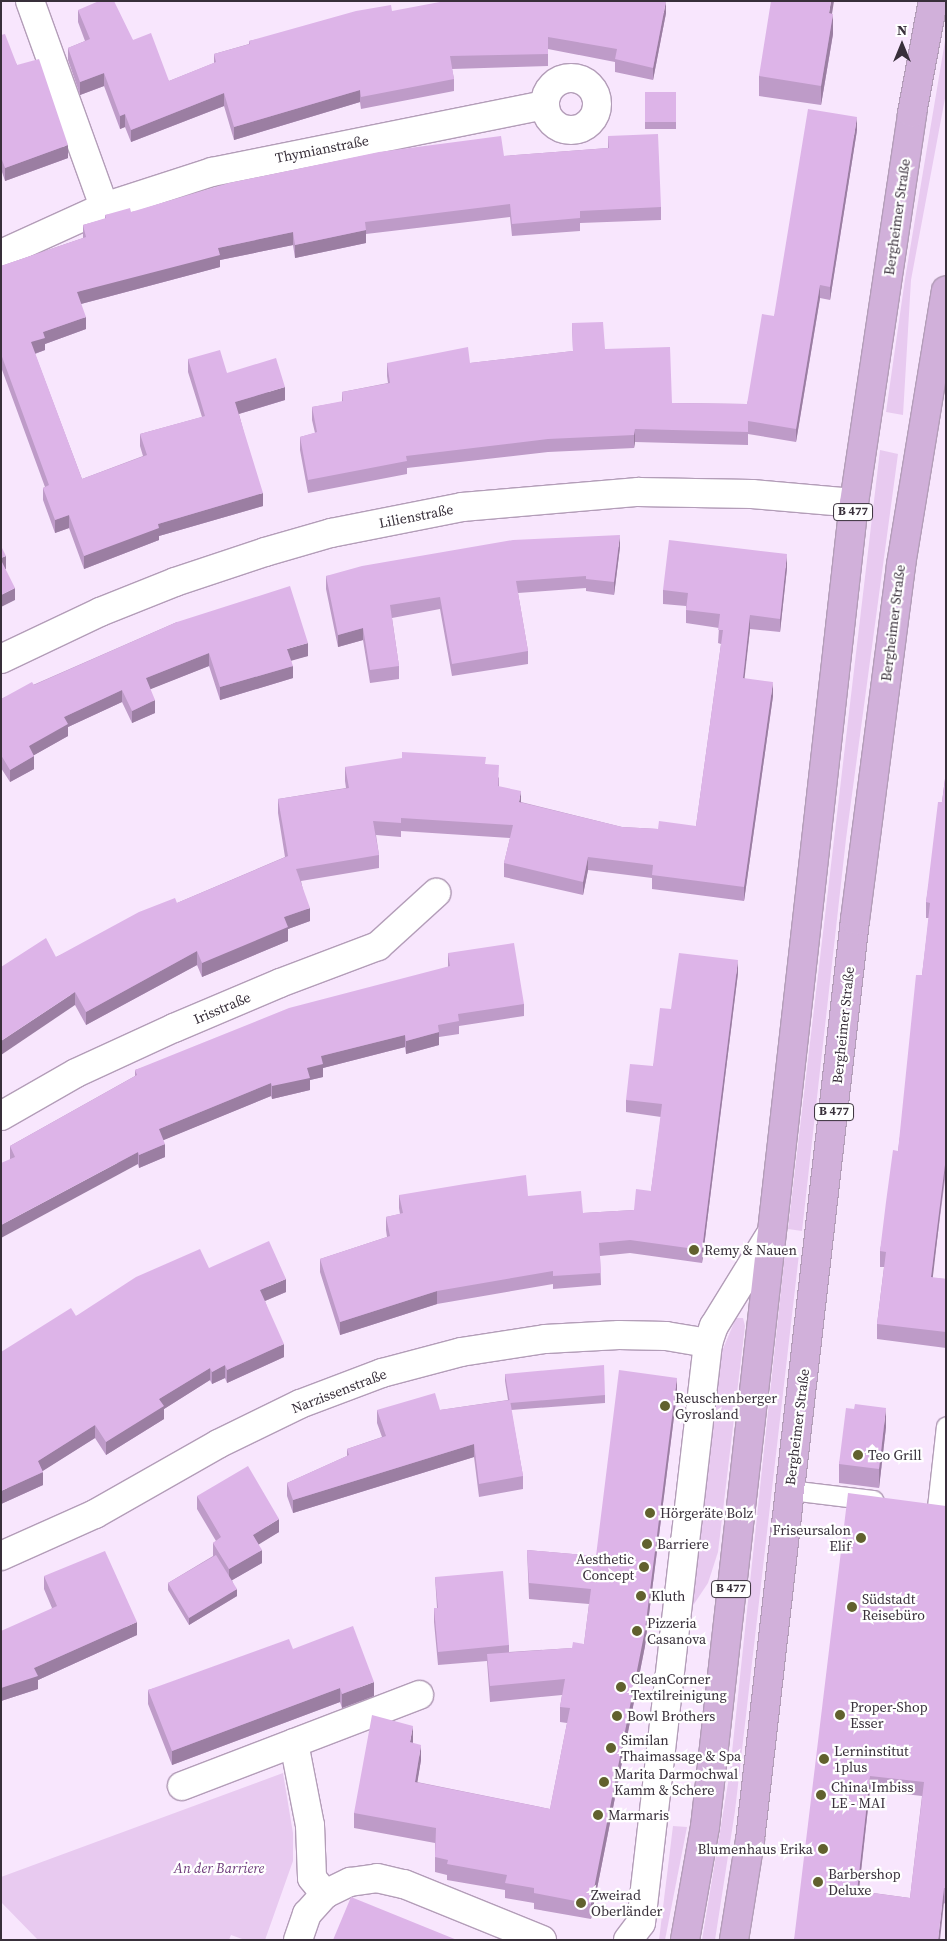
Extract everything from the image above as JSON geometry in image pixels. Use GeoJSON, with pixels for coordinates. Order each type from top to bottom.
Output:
{"type":"FeatureCollection","features":[{"type":"Feature","properties":{"kind":"main road","name":"Bergheimer Straße"},"geometry":{"type":"LineString","coordinates":[[685,1940],[705,1827],[769,1237],[854,503],[912,113],[933,1]]}},
{"type":"Feature","properties":{"kind":"main road","name":"Bergheimer Straße"},"geometry":{"type":"LineString","coordinates":[[734,1940],[750,1840],[855,920],[898,585],[920,434],[946,291]]}},
{"type":"Feature","properties":{"kind":"street"},"geometry":{"type":"LineString","coordinates":[[30,1],[104,207]]}},
{"type":"Feature","properties":{"kind":"street","name":"Thymianstraße"},"geometry":{"type":"LineString","coordinates":[[1,254],[104,207],[212,172],[544,106]]}},
{"type":"Feature","properties":{"kind":"street","name":"Lilienstraße"},"geometry":{"type":"LineString","coordinates":[[1,658],[100,612],[175,582],[331,534],[418,516],[521,500],[638,492],[752,494],[854,503]]}},
{"type":"Feature","properties":{"kind":"street","name":"Irisstraße"},"geometry":{"type":"LineString","coordinates":[[1,1116],[76,1074],[174,1028],[280,983],[378,946],[436,892]]}},
{"type":"Feature","properties":{"kind":"street","name":"Bergheimer Straße"},"geometry":{"type":"LineString","coordinates":[[631,1937],[641,1923],[708,1343],[719,1318],[769,1237]]}},
{"type":"Feature","properties":{"kind":"street","name":"Narzissenstraße"},"geometry":{"type":"LineString","coordinates":[[1,1556],[95,1514],[218,1444],[300,1404],[382,1373],[461,1352],[545,1339],[619,1335],[666,1336],[708,1343]]}},
{"type":"Feature","properties":{"kind":"street"},"geometry":{"type":"LineString","coordinates":[[182,1786],[419,1695]]}},
{"type":"Feature","properties":{"kind":"street"},"geometry":{"type":"LineString","coordinates":[[294,1743],[310,1825],[312,1878],[325,1894]]}},
{"type":"Feature","properties":{"kind":"street"},"geometry":{"type":"LineString","coordinates":[[298,1940],[308,1914],[325,1894],[336,1887],[364,1879],[391,1880],[542,1940]]}},
{"type":"Feature","properties":{"kind":"lane"},"geometry":{"type":"LineString","coordinates":[[934,1506],[946,1426]]}},
{"type":"Feature","properties":{"kind":"lane"},"geometry":{"type":"LineString","coordinates":[[790,1490],[891,1502]]}},
{"type":"Feature","properties":{"kind":"green space"},"geometry":{"type":"Polygon","coordinates":[[[946,35],[946,93],[911,280],[903,415],[886,412],[905,279],[946,35]]]}},
{"type":"Feature","properties":{"kind":"green space"},"geometry":{"type":"Polygon","coordinates":[[[880,450],[898,454],[846,839],[802,1231],[788,1229],[880,450]]]}},
{"type":"Feature","properties":{"kind":"green space"},"geometry":{"type":"Polygon","coordinates":[[[785,1252],[799,1254],[735,1811],[715,1940],[702,1940],[730,1771],[785,1252]]]}},
{"type":"Feature","properties":{"kind":"green space"},"geometry":{"type":"Polygon","coordinates":[[[736,1318],[743,1318],[745,1326],[718,1552],[708,1583],[686,1616],[714,1370],[736,1318]]]}},
{"type":"Feature","properties":{"kind":"green space","name":"An der Barriere"},"geometry":{"type":"Polygon","coordinates":[[[283,1773],[293,1833],[293,1861],[265,1940],[245,1940],[231,1935],[229,1940],[38,1940],[1,1902],[1,1877],[283,1773]]]}},
{"type":"Feature","properties":{"kind":"green space"},"geometry":{"type":"Polygon","coordinates":[[[673,1826],[687,1827],[665,1940],[659,1940],[673,1826]]]}},
{"type":"Feature","properties":{"kind":"building"},"geometry":{"type":"Polygon","coordinates":[[[99,1],[114,1],[133,40],[151,33],[169,81],[216,62],[214,54],[250,44],[249,41],[356,11],[391,5],[392,11],[445,1],[666,1],[653,68],[615,59],[617,49],[548,37],[548,54],[450,56],[454,79],[361,97],[360,90],[234,127],[224,93],[131,130],[125,114],[120,116],[104,73],[80,82],[68,48],[90,39],[78,10],[99,1]]]}},
{"type":"Feature","properties":{"kind":"building"},"geometry":{"type":"Polygon","coordinates":[[[771,1],[831,1],[829,13],[833,14],[821,86],[759,76],[771,1]]]}},
{"type":"Feature","properties":{"kind":"building"},"geometry":{"type":"Polygon","coordinates":[[[5,34],[17,65],[39,59],[68,145],[5,168],[1,157],[1,35],[5,34]]]}},
{"type":"Feature","properties":{"kind":"building"},"geometry":{"type":"Polygon","coordinates":[[[645,92],[676,92],[676,122],[645,122],[645,92]]]}},
{"type":"Feature","properties":{"kind":"building"},"geometry":{"type":"Polygon","coordinates":[[[808,109],[857,117],[830,287],[820,285],[796,429],[748,421],[748,432],[635,429],[634,435],[548,439],[406,456],[407,461],[308,480],[300,437],[317,432],[312,407],[343,401],[342,392],[390,383],[387,363],[468,347],[470,363],[573,351],[572,323],[603,322],[605,349],[670,347],[672,403],[747,404],[762,314],[774,316],[808,109]]]}},
{"type":"Feature","properties":{"kind":"building"},"geometry":{"type":"Polygon","coordinates":[[[658,134],[661,207],[580,211],[580,218],[512,224],[510,204],[365,222],[366,230],[295,245],[293,232],[218,248],[220,255],[77,292],[86,317],[43,332],[45,338],[31,342],[82,479],[147,455],[140,434],[205,416],[188,359],[220,350],[227,373],[276,358],[285,387],[235,402],[263,493],[158,524],[159,528],[84,556],[69,515],[55,520],[43,488],[49,485],[1,354],[1,266],[86,237],[83,225],[106,218],[105,215],[130,208],[131,212],[229,183],[379,152],[501,136],[504,156],[609,148],[608,136],[658,134]]]}},
{"type":"Feature","properties":{"kind":"building"},"geometry":{"type":"Polygon","coordinates":[[[620,535],[614,582],[586,579],[586,576],[516,581],[528,651],[452,664],[440,597],[390,605],[399,666],[370,670],[363,628],[338,635],[326,576],[362,566],[513,540],[620,535]]]}},
{"type":"Feature","properties":{"kind":"building"},"geometry":{"type":"Polygon","coordinates":[[[669,540],[787,554],[780,619],[750,615],[743,678],[773,682],[744,887],[652,875],[653,865],[588,857],[583,882],[504,863],[513,825],[401,818],[401,823],[373,821],[379,855],[296,869],[310,908],[284,917],[288,927],[202,963],[197,951],[86,1012],[75,992],[1,1041],[1,967],[46,938],[56,957],[139,912],[175,898],[177,903],[288,856],[278,799],[349,788],[345,767],[402,758],[402,752],[486,757],[485,764],[499,765],[498,786],[521,791],[519,802],[622,827],[658,829],[659,821],[696,826],[723,630],[718,630],[720,614],[686,610],[688,593],[663,590],[669,540]]]}},
{"type":"Feature","properties":{"kind":"building"},"geometry":{"type":"Polygon","coordinates":[[[1,546],[6,556],[1,558],[1,546]]]}},
{"type":"Feature","properties":{"kind":"building"},"geometry":{"type":"Polygon","coordinates":[[[1,560],[15,588],[1,595],[1,560]]]}},
{"type":"Feature","properties":{"kind":"building"},"geometry":{"type":"Polygon","coordinates":[[[290,586],[308,643],[287,649],[293,666],[220,687],[209,653],[146,678],[155,700],[132,711],[122,690],[64,717],[68,724],[29,746],[34,756],[10,770],[1,755],[1,699],[32,682],[34,685],[177,622],[290,586]]]}},
{"type":"Feature","properties":{"kind":"building"},"geometry":{"type":"Polygon","coordinates":[[[946,771],[946,1157],[931,1277],[946,1279],[946,1332],[877,1324],[886,1252],[880,1251],[886,1202],[893,1150],[898,1151],[916,975],[922,975],[930,903],[926,902],[938,802],[942,802],[946,771]]]}},
{"type":"Feature","properties":{"kind":"building"},"geometry":{"type":"Polygon","coordinates":[[[514,943],[524,1004],[458,1014],[459,1021],[438,1025],[439,1032],[406,1041],[405,1035],[321,1056],[323,1064],[307,1068],[310,1078],[272,1086],[271,1083],[159,1129],[165,1144],[139,1155],[138,1152],[1,1225],[1,1163],[15,1157],[10,1146],[137,1075],[135,1070],[289,1008],[450,966],[448,953],[514,943]]]}},
{"type":"Feature","properties":{"kind":"building"},"geometry":{"type":"Polygon","coordinates":[[[679,953],[738,960],[702,1250],[630,1240],[599,1243],[601,1273],[553,1276],[553,1271],[437,1291],[340,1322],[320,1259],[390,1236],[386,1217],[403,1213],[399,1195],[526,1175],[528,1196],[581,1191],[583,1213],[634,1210],[636,1189],[651,1191],[662,1104],[626,1100],[630,1064],[653,1066],[660,1008],[671,1009],[679,953]]]}},
{"type":"Feature","properties":{"kind":"building"},"geometry":{"type":"Polygon","coordinates":[[[269,1241],[286,1279],[260,1290],[284,1344],[227,1370],[225,1365],[212,1372],[210,1368],[159,1399],[164,1406],[106,1442],[95,1425],[38,1461],[43,1472],[1,1491],[1,1352],[71,1308],[76,1316],[136,1277],[200,1249],[209,1268],[269,1241]]]}},
{"type":"Feature","properties":{"kind":"building"},"geometry":{"type":"Polygon","coordinates":[[[604,1365],[605,1395],[510,1403],[505,1374],[604,1365]]]}},
{"type":"Feature","properties":{"kind":"building"},"geometry":{"type":"Polygon","coordinates":[[[619,1370],[677,1378],[645,1630],[591,1904],[534,1893],[534,1888],[505,1883],[507,1875],[447,1864],[448,1860],[435,1857],[436,1828],[354,1813],[372,1715],[413,1726],[410,1742],[421,1745],[415,1782],[550,1809],[570,1708],[560,1707],[565,1679],[490,1686],[487,1654],[572,1648],[573,1642],[584,1644],[591,1589],[529,1583],[527,1550],[596,1556],[619,1370]]]}},
{"type":"Feature","properties":{"kind":"building"},"geometry":{"type":"Polygon","coordinates":[[[435,1393],[440,1410],[510,1400],[523,1476],[479,1484],[474,1444],[293,1500],[287,1483],[349,1455],[347,1449],[386,1436],[377,1410],[435,1393]]]}},
{"type":"Feature","properties":{"kind":"building"},"geometry":{"type":"Polygon","coordinates":[[[855,1404],[886,1408],[879,1469],[839,1464],[846,1408],[854,1409],[855,1404]]]}},
{"type":"Feature","properties":{"kind":"building"},"geometry":{"type":"Polygon","coordinates":[[[248,1466],[279,1519],[253,1535],[262,1550],[229,1569],[213,1543],[221,1537],[197,1496],[248,1466]]]}},
{"type":"Feature","properties":{"kind":"building"},"geometry":{"type":"Polygon","coordinates":[[[848,1493],[946,1506],[946,1888],[944,1888],[938,1940],[794,1940],[848,1493]],[[870,1776],[857,1891],[910,1898],[924,1782],[870,1776]]]}},
{"type":"Feature","properties":{"kind":"building"},"geometry":{"type":"Polygon","coordinates":[[[105,1551],[137,1622],[34,1668],[38,1676],[1,1688],[1,1631],[57,1606],[44,1576],[105,1551]]]}},
{"type":"Feature","properties":{"kind":"building"},"geometry":{"type":"Polygon","coordinates":[[[216,1555],[237,1589],[189,1618],[168,1583],[216,1555]]]}},
{"type":"Feature","properties":{"kind":"building"},"geometry":{"type":"Polygon","coordinates":[[[503,1571],[509,1645],[438,1652],[434,1608],[438,1608],[435,1577],[503,1571]]]}},
{"type":"Feature","properties":{"kind":"building"},"geometry":{"type":"Polygon","coordinates":[[[353,1626],[374,1682],[342,1694],[340,1688],[172,1751],[148,1690],[289,1639],[293,1649],[353,1626]]]}},
{"type":"Feature","properties":{"kind":"building"},"geometry":{"type":"Polygon","coordinates":[[[351,1897],[457,1940],[333,1940],[351,1897]]]}},
{"type":"Feature","properties":{"kind":"place","name":"Remy & Nauen"},"geometry":{"type":"Point","coordinates":[694,1250]}},
{"type":"Feature","properties":{"kind":"place","name":"Reuschenberger Gyrosland"},"geometry":{"type":"Point","coordinates":[665,1406]}},
{"type":"Feature","properties":{"kind":"place","name":"Teo Grill"},"geometry":{"type":"Point","coordinates":[858,1455]}},
{"type":"Feature","properties":{"kind":"place","name":"Hörgeräte Bolz"},"geometry":{"type":"Point","coordinates":[650,1513]}},
{"type":"Feature","properties":{"kind":"place","name":"Friseursalon Elif"},"geometry":{"type":"Point","coordinates":[861,1538]}},
{"type":"Feature","properties":{"kind":"place","name":"Barriere"},"geometry":{"type":"Point","coordinates":[647,1544]}},
{"type":"Feature","properties":{"kind":"place","name":"Aesthetic Concept"},"geometry":{"type":"Point","coordinates":[644,1567]}},
{"type":"Feature","properties":{"kind":"place","name":"Kluth"},"geometry":{"type":"Point","coordinates":[641,1596]}},
{"type":"Feature","properties":{"kind":"place","name":"Südstadt Reisebüro"},"geometry":{"type":"Point","coordinates":[852,1607]}},
{"type":"Feature","properties":{"kind":"place","name":"Pizzeria Casanova"},"geometry":{"type":"Point","coordinates":[637,1631]}},
{"type":"Feature","properties":{"kind":"place","name":"CleanCorner Textilreinigung"},"geometry":{"type":"Point","coordinates":[621,1687]}},
{"type":"Feature","properties":{"kind":"place","name":"Proper-Shop Esser"},"geometry":{"type":"Point","coordinates":[840,1715]}},
{"type":"Feature","properties":{"kind":"place","name":"Bowl Brothers"},"geometry":{"type":"Point","coordinates":[617,1716]}},
{"type":"Feature","properties":{"kind":"place","name":"Similan Thaimassage & Spa"},"geometry":{"type":"Point","coordinates":[611,1748]}},
{"type":"Feature","properties":{"kind":"place","name":"Lerninstitut 1plus"},"geometry":{"type":"Point","coordinates":[824,1759]}},
{"type":"Feature","properties":{"kind":"place","name":"Marita Darmochwal Kamm & Schere"},"geometry":{"type":"Point","coordinates":[604,1782]}},
{"type":"Feature","properties":{"kind":"place","name":"China Imbiss LE - MAI"},"geometry":{"type":"Point","coordinates":[821,1795]}},
{"type":"Feature","properties":{"kind":"place","name":"Marmaris"},"geometry":{"type":"Point","coordinates":[598,1815]}},
{"type":"Feature","properties":{"kind":"place","name":"Blumenhaus Erika"},"geometry":{"type":"Point","coordinates":[823,1849]}},
{"type":"Feature","properties":{"kind":"place","name":"Barbershop Deluxe"},"geometry":{"type":"Point","coordinates":[818,1882]}},
{"type":"Feature","properties":{"kind":"place","name":"Zweirad Oberländer"},"geometry":{"type":"Point","coordinates":[581,1903]}}]}
